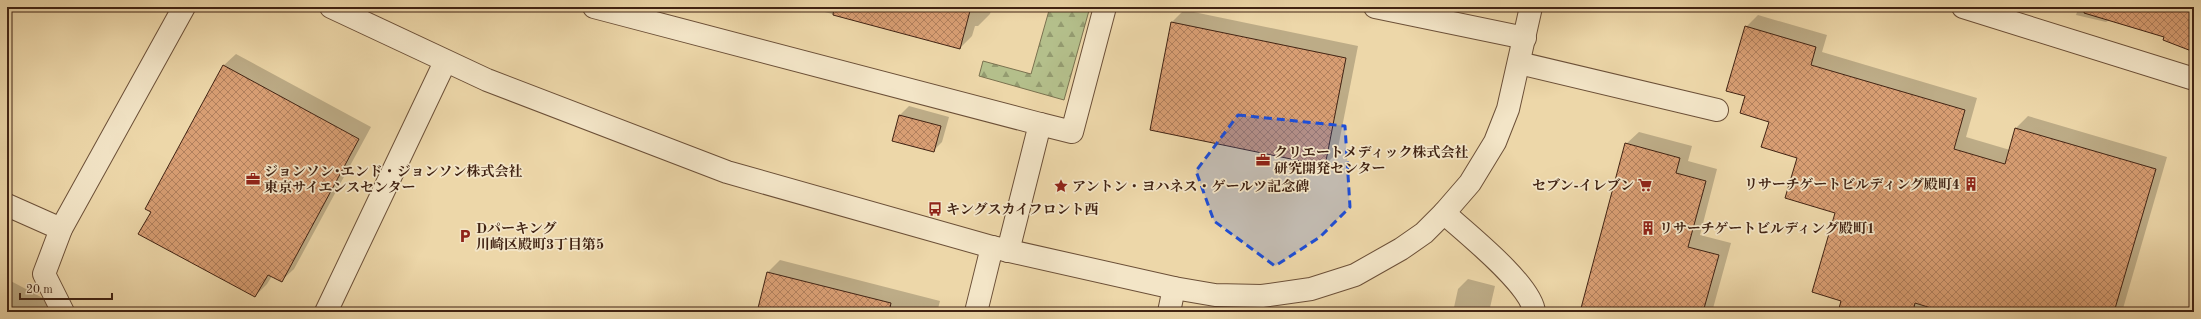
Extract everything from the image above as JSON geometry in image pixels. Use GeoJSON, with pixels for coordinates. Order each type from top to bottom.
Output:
{"type":"FeatureCollection","features":[{"type":"Feature","properties":{"kind":"street"},"geometry":{"type":"LineString","coordinates":[[63,312],[44,274],[61,229],[184,7]]}},
{"type":"Feature","properties":{"kind":"street"},"geometry":{"type":"LineString","coordinates":[[331,7],[445,62],[487,80],[726,172],[1000,249],[1174,288],[1215,295],[1262,296],[1311,289],[1334,283],[1355,275],[1390,256],[1424,233],[1444,213],[1470,183],[1495,142],[1508,109],[1531,7]]}},
{"type":"Feature","properties":{"kind":"street"},"geometry":{"type":"LineString","coordinates":[[594,7],[1072,132],[1105,7]]}},
{"type":"Feature","properties":{"kind":"street"},"geometry":{"type":"LineString","coordinates":[[1375,7],[1524,38]]}},
{"type":"Feature","properties":{"kind":"street"},"geometry":{"type":"LineString","coordinates":[[1963,7],[2019,15],[2194,79]]}},
{"type":"Feature","properties":{"kind":"street"},"geometry":{"type":"LineString","coordinates":[[326,312],[445,62]]}},
{"type":"Feature","properties":{"kind":"street"},"geometry":{"type":"LineString","coordinates":[[1519,63],[1717,110]]}},
{"type":"Feature","properties":{"kind":"street"},"geometry":{"type":"LineString","coordinates":[[976,312],[1000,249],[1040,124]]}},
{"type":"Feature","properties":{"kind":"street"},"geometry":{"type":"LineString","coordinates":[[7,206],[61,229]]}},
{"type":"Feature","properties":{"kind":"street"},"geometry":{"type":"LineString","coordinates":[[1444,213],[1498,262],[1528,295],[1534,312]]}},
{"type":"Feature","properties":{"kind":"street"},"geometry":{"type":"LineString","coordinates":[[1169,312],[1174,288]]}},
{"type":"Feature","properties":{"kind":"highlighted area"},"geometry":{"type":"Polygon","coordinates":[[[1238,115],[1283,118],[1345,126],[1350,207],[1320,237],[1275,266],[1214,221],[1196,171],[1238,115]]]}},
{"type":"Feature","properties":{"kind":"green space"},"geometry":{"type":"Polygon","coordinates":[[[1050,7],[1090,7],[1064,100],[979,76],[983,61],[1031,74],[1050,7]]]}},
{"type":"Feature","properties":{"kind":"building"},"geometry":{"type":"Polygon","coordinates":[[[834,7],[971,7],[960,49],[833,15],[834,7]]]}},
{"type":"Feature","properties":{"kind":"building"},"geometry":{"type":"Polygon","coordinates":[[[2085,7],[2194,7],[2194,52],[2163,40],[2164,37],[2084,13],[2085,7]]]}},
{"type":"Feature","properties":{"kind":"building"},"geometry":{"type":"Polygon","coordinates":[[[1171,22],[1346,58],[1325,166],[1150,130],[1171,22]]]}},
{"type":"Feature","properties":{"kind":"building","name":"リサーチゲートビルディング殿町4"},"geometry":{"type":"Polygon","coordinates":[[[1745,26],[1816,47],[1811,65],[1965,110],[1954,149],[2005,164],[2015,128],[2156,169],[2114,312],[1944,312],[1915,303],[1913,312],[1838,312],[1841,301],[1812,292],[1835,213],[1785,198],[1797,158],[1761,147],[1769,122],[1740,113],[1745,96],[1726,91],[1745,26]]]}},
{"type":"Feature","properties":{"kind":"building"},"geometry":{"type":"Polygon","coordinates":[[[223,65],[359,139],[282,282],[268,275],[255,297],[138,234],[151,212],[145,209],[223,65]]]}},
{"type":"Feature","properties":{"kind":"building"},"geometry":{"type":"Polygon","coordinates":[[[899,115],[941,126],[934,152],[892,141],[899,115]]]}},
{"type":"Feature","properties":{"kind":"building","name":"リサーチゲートビルディング殿町1"},"geometry":{"type":"Polygon","coordinates":[[[1625,143],[1680,158],[1676,173],[1706,181],[1688,247],[1719,255],[1703,312],[1580,312],[1625,143]]]}},
{"type":"Feature","properties":{"kind":"building"},"geometry":{"type":"Polygon","coordinates":[[[767,272],[891,303],[889,312],[757,312],[767,272]]]}},
{"type":"Feature","properties":{"kind":"place","name":"クリエートメディック株式会社 研究開発センター"},"geometry":{"type":"Point","coordinates":[1263,160]}},
{"type":"Feature","properties":{"kind":"place","name":"ジョンソン･エンド・ジョンソン株式会社 東京サイエンスセンター"},"geometry":{"type":"Point","coordinates":[253,179]}},
{"type":"Feature","properties":{"kind":"place","name":"リサーチゲートビルディング殿町4"},"geometry":{"type":"Point","coordinates":[1971,184]}},
{"type":"Feature","properties":{"kind":"place","name":"セブン-イレブン"},"geometry":{"type":"Point","coordinates":[1645,185]}},
{"type":"Feature","properties":{"kind":"place","name":"アントン・ヨハネス・ゲールツ記念碑"},"geometry":{"type":"Point","coordinates":[1061,186]}},
{"type":"Feature","properties":{"kind":"place","name":"キングスカイフロント西"},"geometry":{"type":"Point","coordinates":[935,209]}},
{"type":"Feature","properties":{"kind":"place","name":"リサーチゲートビルディング殿町1"},"geometry":{"type":"Point","coordinates":[1648,228]}},
{"type":"Feature","properties":{"kind":"place","name":"Dパーキング 川崎区殿町3丁目第5"},"geometry":{"type":"Point","coordinates":[465,236]}}]}
